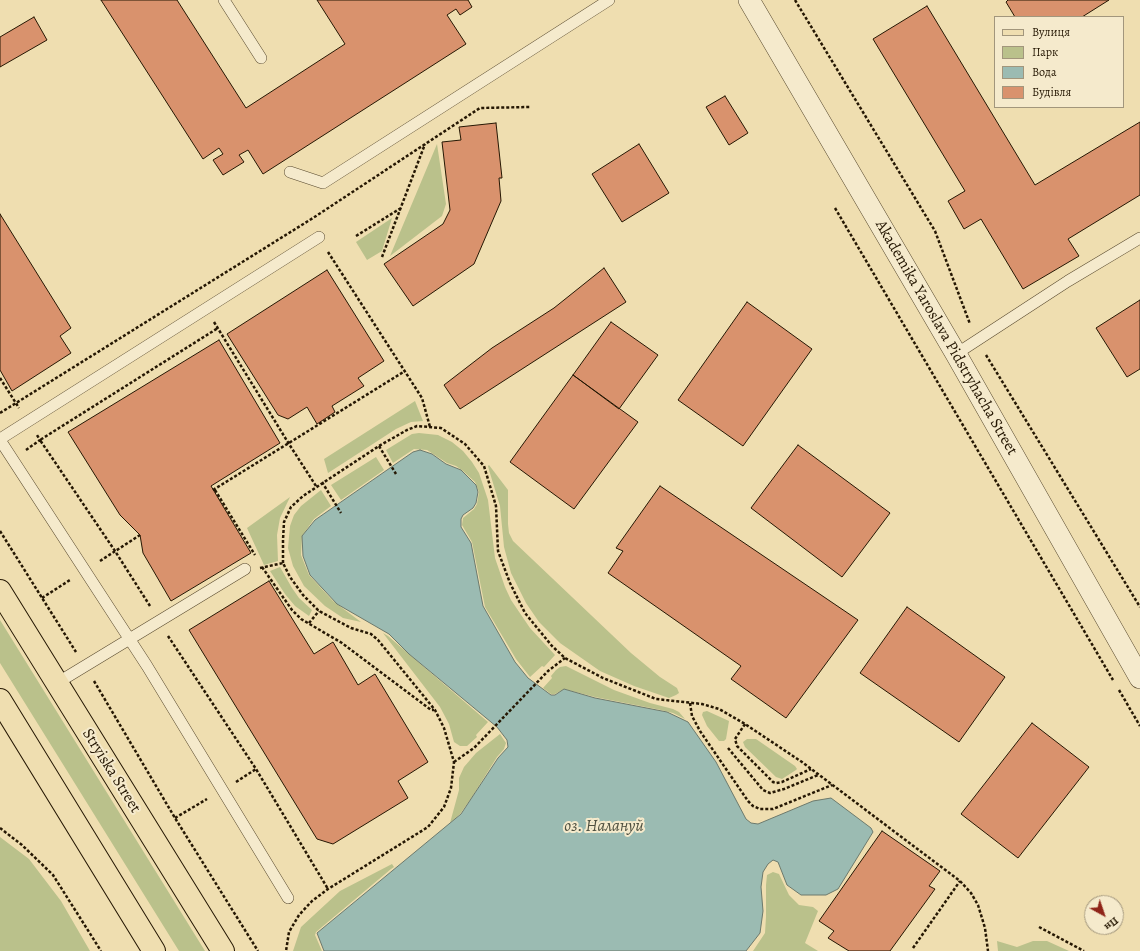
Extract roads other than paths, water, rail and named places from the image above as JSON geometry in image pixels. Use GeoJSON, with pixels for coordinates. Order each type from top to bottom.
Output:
{"type":"FeatureCollection","features":[{"type":"Feature","properties":{"kind":"main road","name":"Stryiska Street"},"geometry":{"type":"LineString","coordinates":[[0,591],[223,951]]}},
{"type":"Feature","properties":{"kind":"main road"},"geometry":{"type":"LineString","coordinates":[[0,700],[154,951]]}},
{"type":"Feature","properties":{"kind":"street","name":"Akademika Yaroslava Pidstryhacha Street"},"geometry":{"type":"LineString","coordinates":[[749,0],[956,354],[1140,678]]}},
{"type":"Feature","properties":{"kind":"lane"},"geometry":{"type":"LineString","coordinates":[[224,0],[261,58]]}},
{"type":"Feature","properties":{"kind":"lane"},"geometry":{"type":"LineString","coordinates":[[290,172],[323,183],[609,0]]}},
{"type":"Feature","properties":{"kind":"lane"},"geometry":{"type":"LineString","coordinates":[[288,898],[129,639],[0,440],[205,308],[319,237]]}},
{"type":"Feature","properties":{"kind":"lane"},"geometry":{"type":"LineString","coordinates":[[956,354],[1068,281],[1140,238]]}},
{"type":"Feature","properties":{"kind":"lane"},"geometry":{"type":"LineString","coordinates":[[57,683],[245,569]]}},
{"type":"Feature","properties":{"kind":"water","name":"оз. Налануй"},"geometry":{"type":"Polygon","coordinates":[[[420,450],[432,454],[446,464],[461,470],[476,485],[478,492],[476,503],[473,508],[463,515],[461,519],[461,527],[471,543],[483,606],[515,662],[528,678],[551,695],[555,695],[564,689],[595,698],[667,712],[688,722],[716,762],[746,819],[751,823],[758,824],[813,801],[831,798],[871,828],[873,832],[838,889],[826,895],[801,895],[787,885],[778,862],[773,860],[768,864],[763,872],[761,887],[763,911],[760,933],[746,951],[324,951],[317,933],[461,814],[498,758],[508,747],[507,740],[497,727],[409,654],[389,634],[337,604],[310,575],[303,556],[302,536],[315,520],[413,452],[420,450]]]}}]}
